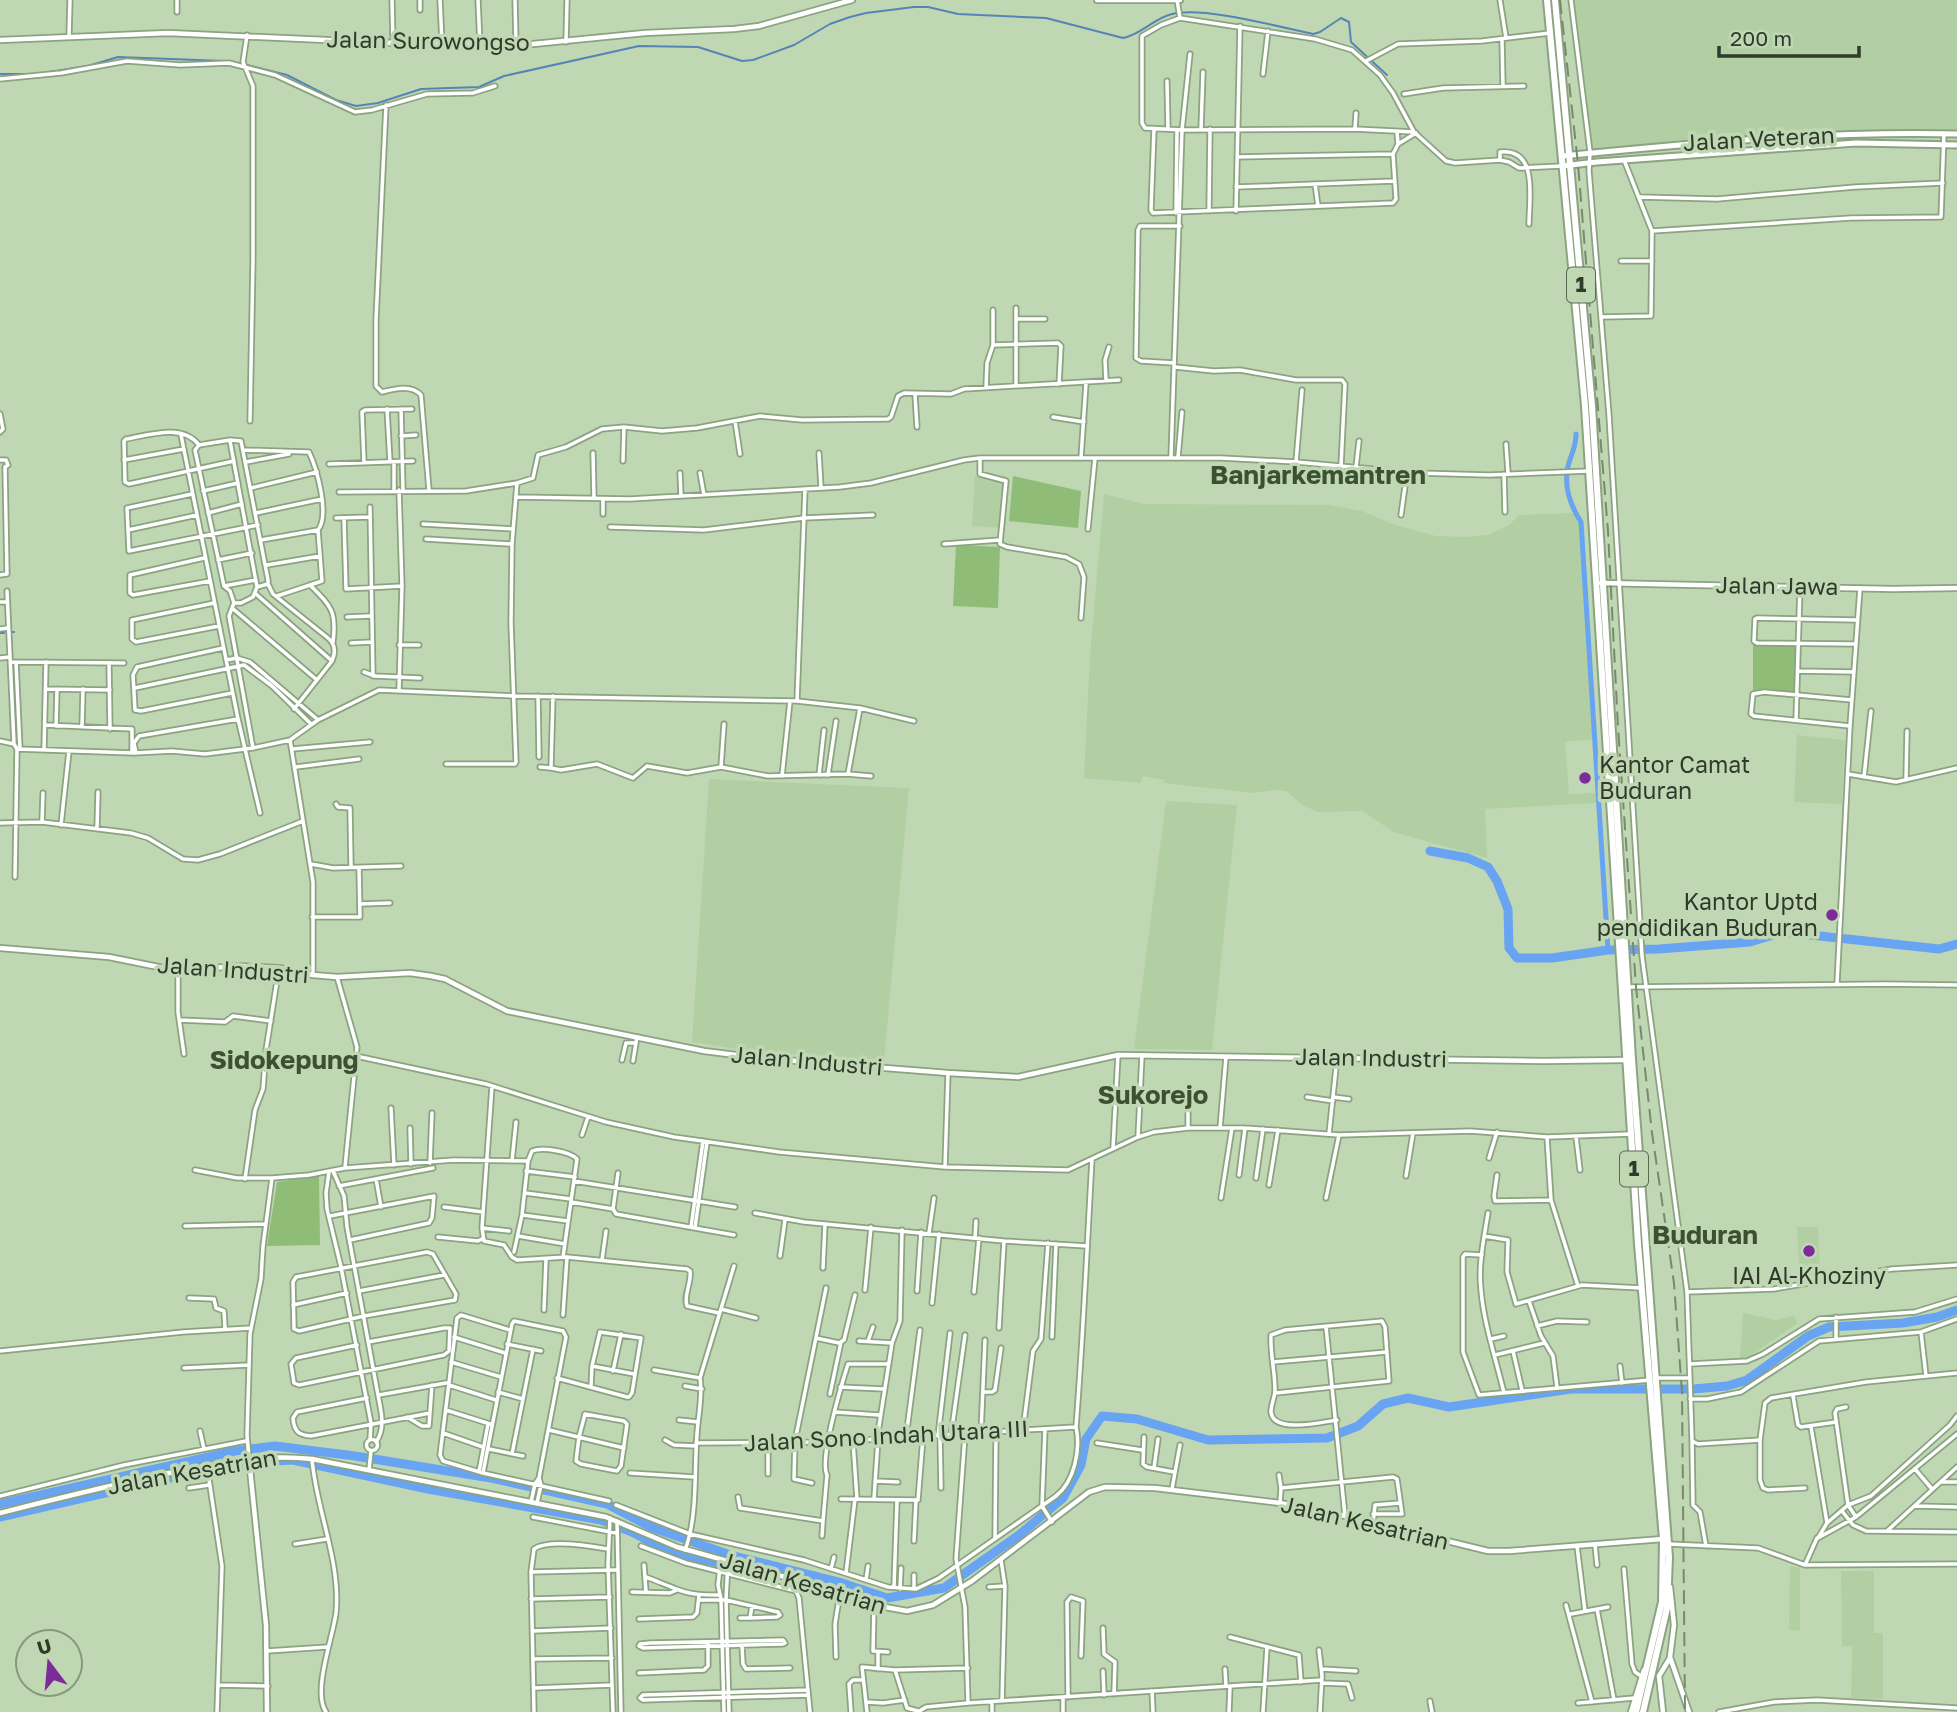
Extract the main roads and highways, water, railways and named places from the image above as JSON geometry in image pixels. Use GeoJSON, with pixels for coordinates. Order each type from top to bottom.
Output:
{"type":"FeatureCollection","features":[{"type":"Feature","properties":{"kind":"highway","name":"1"},"geometry":{"type":"LineString","coordinates":[[1547,0],[1566,155]]}},
{"type":"Feature","properties":{"kind":"highway","name":"1"},"geometry":{"type":"LineString","coordinates":[[1555,0],[1600,583]]}},
{"type":"Feature","properties":{"kind":"highway","name":"1"},"geometry":{"type":"LineString","coordinates":[[1566,166],[1593,418],[1600,583],[1623,943],[1626,1060],[1642,1244]]}},
{"type":"Feature","properties":{"kind":"highway","name":"1"},"geometry":{"type":"LineString","coordinates":[[1623,957],[1653,1395],[1669,1582],[1667,1608],[1643,1712]]}},
{"type":"Feature","properties":{"kind":"highway","name":"1"},"geometry":{"type":"LineString","coordinates":[[1643,1258],[1643,1288],[1652,1380]]}},
{"type":"Feature","properties":{"kind":"highway","name":"1"},"geometry":{"type":"LineString","coordinates":[[1636,1712],[1662,1602],[1666,1542]]}},
{"type":"Feature","properties":{"kind":"main road","name":"Jalan Veteran"},"geometry":{"type":"LineString","coordinates":[[1566,155],[1702,142],[1856,134],[1957,134]]}},
{"type":"Feature","properties":{"kind":"main road"},"geometry":{"type":"LineString","coordinates":[[1702,142],[1702,155]]}},
{"type":"Feature","properties":{"kind":"main road","name":"Jalan Veteran"},"geometry":{"type":"LineString","coordinates":[[1566,166],[1856,143],[1957,145]]}},
{"type":"Feature","properties":{"kind":"waterway"},"geometry":{"type":"LineString","coordinates":[[247,65],[287,75],[336,100],[356,106],[378,103],[421,89],[479,87],[504,76],[639,46],[698,47],[742,61],[753,60],[794,45],[830,24],[850,17],[928,7],[958,14],[1046,18],[1123,38],[1136,34],[1165,16],[1186,12],[1241,18],[1313,34],[1341,18],[1349,22],[1351,42],[1387,75]]}},
{"type":"Feature","properties":{"kind":"waterway"},"geometry":{"type":"LineString","coordinates":[[43,73],[88,66],[118,57],[224,61]]}},
{"type":"Feature","properties":{"kind":"waterway"},"geometry":{"type":"LineString","coordinates":[[0,74],[37,74]]}},
{"type":"Feature","properties":{"kind":"waterway"},"geometry":{"type":"LineString","coordinates":[[1576,434],[1567,486],[1581,522],[1608,950]]}},
{"type":"Feature","properties":{"kind":"waterway"},"geometry":{"type":"LineString","coordinates":[[1430,851],[1468,858],[1488,867],[1497,881],[1508,909],[1509,948],[1517,958],[1552,958],[1608,950],[1750,942],[1783,932],[1939,949],[1957,944]]}},
{"type":"Feature","properties":{"kind":"waterway"},"geometry":{"type":"LineString","coordinates":[[0,1504],[235,1451],[275,1446],[491,1478],[607,1504],[651,1527],[730,1555],[839,1582],[887,1598],[944,1588],[1019,1535],[1063,1498],[1081,1465],[1086,1439],[1102,1416],[1137,1419],[1208,1440],[1327,1438],[1358,1426],[1383,1404],[1408,1398],[1449,1407],[1571,1389],[1694,1389],[1727,1386],[1747,1380],[1808,1336],[1829,1327],[1903,1323],[1937,1317],[1957,1310]]}},
{"type":"Feature","properties":{"kind":"waterway"},"geometry":{"type":"LineString","coordinates":[[256,1462],[293,1460],[428,1489],[601,1520],[632,1532],[670,1552],[770,1575]]}},
{"type":"Feature","properties":{"kind":"waterway"},"geometry":{"type":"LineString","coordinates":[[213,1469],[242,1465]]}},
{"type":"Feature","properties":{"kind":"waterway"},"geometry":{"type":"LineString","coordinates":[[0,1517],[201,1471]]}},
{"type":"Feature","properties":{"kind":"railway"},"geometry":{"type":"LineString","coordinates":[[1560,0],[1578,164],[1608,531],[1636,987],[1652,1133],[1674,1283],[1682,1392],[1685,1712]]}},
{"type":"Feature","properties":{"kind":"place","name":"Kantor Camat Buduran"},"geometry":{"type":"Point","coordinates":[1585,778]}},
{"type":"Feature","properties":{"kind":"place","name":"Kantor Uptd pendidikan Buduran"},"geometry":{"type":"Point","coordinates":[1832,915]}},
{"type":"Feature","properties":{"kind":"place","name":"IAI Al-Khoziny"},"geometry":{"type":"Point","coordinates":[1809,1251]}},
{"type":"Feature","properties":{"kind":"district","name":"Banjarkemantren"},"geometry":{"type":"Point","coordinates":[1318,475]}},
{"type":"Feature","properties":{"kind":"district","name":"Sidokepung"},"geometry":{"type":"Point","coordinates":[284,1060]}},
{"type":"Feature","properties":{"kind":"district","name":"Sukorejo"},"geometry":{"type":"Point","coordinates":[1153,1095]}},
{"type":"Feature","properties":{"kind":"district","name":"Buduran"},"geometry":{"type":"Point","coordinates":[1705,1235]}}]}
